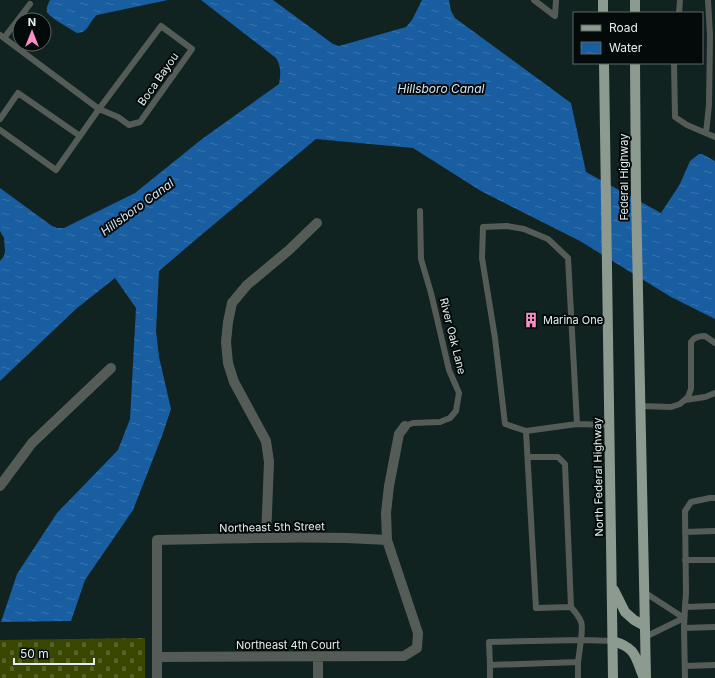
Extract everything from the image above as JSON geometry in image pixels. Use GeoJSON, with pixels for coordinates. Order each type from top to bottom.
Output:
{"type":"FeatureCollection","features":[{"type":"Feature","properties":{"kind":"main road"},"geometry":{"type":"LineString","coordinates":[[602,0],[603,12]]}},
{"type":"Feature","properties":{"kind":"main road"},"geometry":{"type":"LineString","coordinates":[[635,0],[635,12]]}},
{"type":"Feature","properties":{"kind":"main road","name":"Federal Highway"},"geometry":{"type":"LineString","coordinates":[[604,64],[607,275]]}},
{"type":"Feature","properties":{"kind":"main road","name":"Federal Highway"},"geometry":{"type":"LineString","coordinates":[[635,64],[637,292],[640,406]]}},
{"type":"Feature","properties":{"kind":"main road","name":"North Federal Highway"},"geometry":{"type":"LineString","coordinates":[[607,275],[613,678]]}},
{"type":"Feature","properties":{"kind":"main road"},"geometry":{"type":"LineString","coordinates":[[640,406],[645,678]]}},
{"type":"Feature","properties":{"kind":"main road"},"geometry":{"type":"LineString","coordinates":[[612,586],[625,612],[634,620],[645,626]]}},
{"type":"Feature","properties":{"kind":"main road"},"geometry":{"type":"LineString","coordinates":[[613,641],[624,645],[632,651],[645,678]]}},
{"type":"Feature","properties":{"kind":"street"},"geometry":{"type":"LineString","coordinates":[[266,538],[269,462],[266,441],[234,382],[228,364],[226,342],[228,322],[232,303],[247,285],[289,250],[317,223]]}},
{"type":"Feature","properties":{"kind":"street"},"geometry":{"type":"LineString","coordinates":[[0,486],[32,443],[111,368]]}},
{"type":"Feature","properties":{"kind":"street"},"geometry":{"type":"LineString","coordinates":[[387,540],[386,513],[389,486],[399,434],[405,426]]}},
{"type":"Feature","properties":{"kind":"street","name":"Northeast 5th Street"},"geometry":{"type":"LineString","coordinates":[[157,657],[157,540],[358,538],[387,540]]}},
{"type":"Feature","properties":{"kind":"street","name":"Northeast 4th Court"},"geometry":{"type":"LineString","coordinates":[[157,657],[404,656],[416,648],[418,633],[387,540]]}},
{"type":"Feature","properties":{"kind":"street"},"geometry":{"type":"LineString","coordinates":[[157,657],[157,678]]}},
{"type":"Feature","properties":{"kind":"street"},"geometry":{"type":"LineString","coordinates":[[318,657],[318,678]]}},
{"type":"Feature","properties":{"kind":"lane"},"geometry":{"type":"LineString","coordinates":[[534,0],[555,16],[556,0]]}},
{"type":"Feature","properties":{"kind":"lane"},"geometry":{"type":"LineString","coordinates":[[679,12],[680,0]]}},
{"type":"Feature","properties":{"kind":"lane"},"geometry":{"type":"LineString","coordinates":[[706,132],[710,105],[710,35],[708,0]]}},
{"type":"Feature","properties":{"kind":"lane"},"geometry":{"type":"LineString","coordinates":[[2,37],[30,4]]}},
{"type":"Feature","properties":{"kind":"lane","name":"Boca Bayou"},"geometry":{"type":"LineString","coordinates":[[0,130],[56,170],[99,109],[161,26],[192,49],[140,122],[130,125],[118,117],[99,109],[2,37]]}},
{"type":"Feature","properties":{"kind":"lane"},"geometry":{"type":"LineString","coordinates":[[674,64],[675,117],[687,125],[715,137]]}},
{"type":"Feature","properties":{"kind":"lane"},"geometry":{"type":"LineString","coordinates":[[0,118],[18,93],[80,136]]}},
{"type":"Feature","properties":{"kind":"lane","name":"River Oak Lane"},"geometry":{"type":"LineString","coordinates":[[405,426],[413,423],[440,422],[450,418],[456,411],[459,393],[449,370],[431,293],[421,259],[420,212]]}},
{"type":"Feature","properties":{"kind":"lane"},"geometry":{"type":"LineString","coordinates":[[577,424],[568,258],[548,239],[524,230],[507,226],[483,227],[482,258],[495,338],[505,424],[526,432],[577,424],[609,425]]}},
{"type":"Feature","properties":{"kind":"lane"},"geometry":{"type":"LineString","coordinates":[[640,406],[671,407],[680,404],[688,396],[690,389],[691,342],[698,336],[705,336],[715,343]]}},
{"type":"Feature","properties":{"kind":"lane"},"geometry":{"type":"LineString","coordinates":[[683,401],[705,397],[715,393]]}},
{"type":"Feature","properties":{"kind":"lane"},"geometry":{"type":"LineString","coordinates":[[526,432],[536,608],[571,607]]}},
{"type":"Feature","properties":{"kind":"lane"},"geometry":{"type":"LineString","coordinates":[[528,457],[558,457],[564,464],[571,607],[582,622],[578,678]]}},
{"type":"Feature","properties":{"kind":"lane"},"geometry":{"type":"LineString","coordinates":[[685,678],[685,511],[691,502],[715,498]]}},
{"type":"Feature","properties":{"kind":"lane"},"geometry":{"type":"LineString","coordinates":[[685,532],[715,531]]}},
{"type":"Feature","properties":{"kind":"lane"},"geometry":{"type":"LineString","coordinates":[[685,560],[715,560]]}},
{"type":"Feature","properties":{"kind":"lane"},"geometry":{"type":"LineString","coordinates":[[644,592],[684,618]]}},
{"type":"Feature","properties":{"kind":"lane"},"geometry":{"type":"LineString","coordinates":[[685,607],[715,606]]}},
{"type":"Feature","properties":{"kind":"lane"},"geometry":{"type":"LineString","coordinates":[[645,637],[684,618]]}},
{"type":"Feature","properties":{"kind":"lane"},"geometry":{"type":"LineString","coordinates":[[684,628],[715,627]]}},
{"type":"Feature","properties":{"kind":"lane"},"geometry":{"type":"LineString","coordinates":[[490,678],[489,642],[581,640],[613,641]]}},
{"type":"Feature","properties":{"kind":"lane"},"geometry":{"type":"LineString","coordinates":[[490,665],[578,662]]}},
{"type":"Feature","properties":{"kind":"lane"},"geometry":{"type":"LineString","coordinates":[[685,666],[715,665]]}},
{"type":"Feature","properties":{"kind":"green space"},"geometry":{"type":"Polygon","coordinates":[[[145,638],[145,678],[0,678],[0,640],[145,638]]]}},
{"type":"Feature","properties":{"kind":"water"},"geometry":{"type":"Polygon","coordinates":[[[50,0],[168,0],[97,15],[81,33],[77,33],[52,17],[52,12],[47,12],[50,0]]]}},
{"type":"Feature","properties":{"kind":"water","name":"Hillsboro Canal"},"geometry":{"type":"Polygon","coordinates":[[[201,0],[273,0],[333,44],[339,46],[406,27],[412,20],[422,0],[449,0],[451,11],[455,18],[571,103],[586,172],[661,213],[680,184],[690,161],[699,154],[702,154],[715,161],[715,319],[671,297],[580,241],[481,191],[413,148],[316,139],[159,271],[156,331],[159,357],[171,409],[133,510],[85,580],[71,621],[1,622],[17,574],[57,513],[118,450],[130,419],[136,308],[115,278],[76,309],[0,381],[0,261],[5,252],[4,238],[0,231],[0,188],[52,226],[64,228],[135,193],[202,139],[279,84],[280,70],[276,58],[201,0]]]}},
{"type":"Feature","properties":{"kind":"place","name":"Marina One"},"geometry":{"type":"Point","coordinates":[531,320]}}]}
